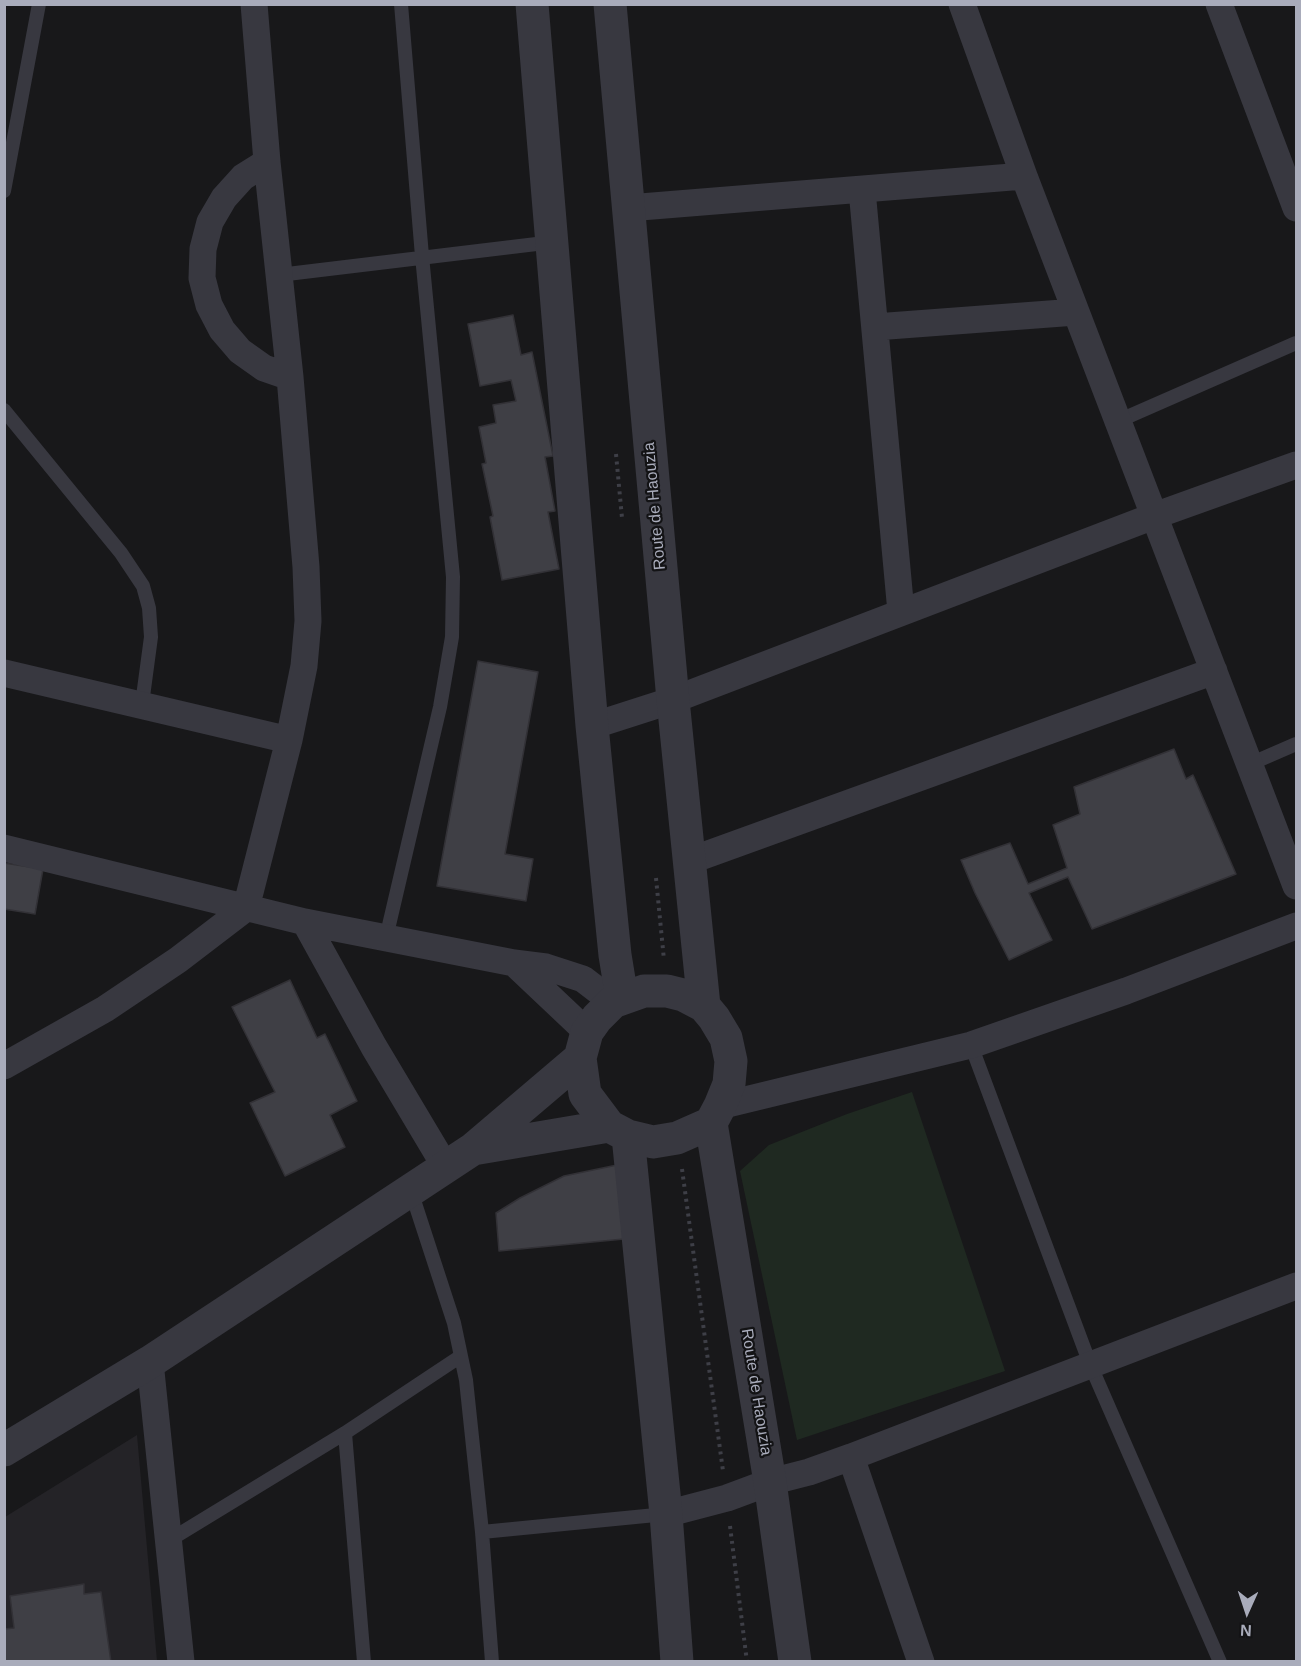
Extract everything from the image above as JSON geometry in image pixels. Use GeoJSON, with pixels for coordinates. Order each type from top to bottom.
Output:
{"type":"FeatureCollection","features":[{"type":"Feature","properties":{"kind":"street"},"geometry":{"type":"LineString","coordinates":[[4,1066],[105,1009],[178,960],[246,908],[289,740],[304,666],[308,621],[306,567],[254,4]]}},
{"type":"Feature","properties":{"kind":"street"},"geometry":{"type":"LineString","coordinates":[[532,4],[572,497],[615,955],[617,1000]]}},
{"type":"Feature","properties":{"kind":"street","name":"Route de Haouzia"},"geometry":{"type":"LineString","coordinates":[[610,4],[673,700],[704,1006]]}},
{"type":"Feature","properties":{"kind":"street"},"geometry":{"type":"LineString","coordinates":[[962,4],[1024,176],[1296,886]]}},
{"type":"Feature","properties":{"kind":"street"},"geometry":{"type":"LineString","coordinates":[[1219,4],[1296,208]]}},
{"type":"Feature","properties":{"kind":"street"},"geometry":{"type":"LineString","coordinates":[[267,162],[243,177],[224,198],[210,222],[203,249],[202,278],[209,305],[222,330],[240,351],[264,368],[290,377]]}},
{"type":"Feature","properties":{"kind":"street"},"geometry":{"type":"LineString","coordinates":[[628,208],[1024,176]]}},
{"type":"Feature","properties":{"kind":"street"},"geometry":{"type":"LineString","coordinates":[[862,190],[901,612]]}},
{"type":"Feature","properties":{"kind":"street"},"geometry":{"type":"LineString","coordinates":[[875,327],[1076,312]]}},
{"type":"Feature","properties":{"kind":"street"},"geometry":{"type":"LineString","coordinates":[[592,726],[673,700],[1154,516],[1296,465]]}},
{"type":"Feature","properties":{"kind":"street"},"geometry":{"type":"LineString","coordinates":[[689,861],[1214,671]]}},
{"type":"Feature","properties":{"kind":"street"},"geometry":{"type":"LineString","coordinates":[[4,673],[289,740]]}},
{"type":"Feature","properties":{"kind":"street"},"geometry":{"type":"LineString","coordinates":[[4,848],[305,922],[513,963],[546,967],[583,979],[617,1000]]}},
{"type":"Feature","properties":{"kind":"street"},"geometry":{"type":"LineString","coordinates":[[305,922],[374,1047],[445,1166]]}},
{"type":"Feature","properties":{"kind":"street"},"geometry":{"type":"LineString","coordinates":[[473,1149],[619,1131],[653,1142],[677,1138],[715,1115],[971,1045],[1126,991],[1296,926]]}},
{"type":"Feature","properties":{"kind":"street"},"geometry":{"type":"LineString","coordinates":[[513,963],[584,1045],[585,1094],[619,1131],[666,1514],[677,1662]]}},
{"type":"Feature","properties":{"kind":"street"},"geometry":{"type":"LineString","coordinates":[[4,1450],[150,1362],[473,1149],[584,1045],[597,1018],[617,1000],[644,991],[667,991],[683,995],[704,1006],[726,1038],[731,1061],[729,1084],[715,1115]]}},
{"type":"Feature","properties":{"kind":"street","name":"Route de Haouzia"},"geometry":{"type":"LineString","coordinates":[[715,1115],[795,1662]]}},
{"type":"Feature","properties":{"kind":"street"},"geometry":{"type":"LineString","coordinates":[[666,1514],[727,1498],[851,1457],[1296,1286]]}},
{"type":"Feature","properties":{"kind":"street"},"geometry":{"type":"LineString","coordinates":[[150,1362],[181,1662]]}},
{"type":"Feature","properties":{"kind":"street"},"geometry":{"type":"LineString","coordinates":[[851,1457],[921,1662]]}},
{"type":"Feature","properties":{"kind":"lane"},"geometry":{"type":"LineString","coordinates":[[4,191],[39,4]]}},
{"type":"Feature","properties":{"kind":"lane"},"geometry":{"type":"LineString","coordinates":[[386,938],[440,707],[452,637],[453,577],[422,256],[401,4]]}},
{"type":"Feature","properties":{"kind":"lane"},"geometry":{"type":"LineString","coordinates":[[279,275],[553,242]]}},
{"type":"Feature","properties":{"kind":"lane"},"geometry":{"type":"LineString","coordinates":[[1118,422],[1296,344]]}},
{"type":"Feature","properties":{"kind":"lane"},"geometry":{"type":"LineString","coordinates":[[4,410],[121,553],[143,586],[149,608],[151,637],[142,704]]}},
{"type":"Feature","properties":{"kind":"lane"},"geometry":{"type":"LineString","coordinates":[[1250,764],[1296,744]]}},
{"type":"Feature","properties":{"kind":"lane"},"geometry":{"type":"LineString","coordinates":[[971,1045],[1090,1364],[1220,1662]]}},
{"type":"Feature","properties":{"kind":"lane"},"geometry":{"type":"LineString","coordinates":[[411,1191],[454,1323],[461,1356],[482,1532],[492,1662]]}},
{"type":"Feature","properties":{"kind":"lane"},"geometry":{"type":"LineString","coordinates":[[168,1541],[345,1433],[461,1356]]}},
{"type":"Feature","properties":{"kind":"lane"},"geometry":{"type":"LineString","coordinates":[[345,1433],[364,1662]]}},
{"type":"Feature","properties":{"kind":"lane"},"geometry":{"type":"LineString","coordinates":[[482,1532],[666,1514]]}},
{"type":"Feature","properties":{"kind":"path"},"geometry":{"type":"LineString","coordinates":[[677,1138],[727,1498],[747,1662]]}},
{"type":"Feature","properties":{"kind":"shaded area"},"geometry":{"type":"Polygon","coordinates":[[[912,1092],[1005,1371],[797,1440],[740,1171],[769,1145],[847,1114],[912,1092]]]}},
{"type":"Feature","properties":{"kind":"shaded area"},"geometry":{"type":"Polygon","coordinates":[[[137,1435],[157,1661],[5,1662],[5,1517],[137,1435]]]}},
{"type":"Feature","properties":{"kind":"building"},"geometry":{"type":"Polygon","coordinates":[[[513,315],[521,355],[532,352],[553,456],[545,457],[555,511],[548,512],[559,569],[502,580],[490,517],[493,516],[482,464],[486,463],[479,427],[496,423],[493,405],[516,401],[511,380],[480,386],[468,324],[513,315]]]}},
{"type":"Feature","properties":{"kind":"building"},"geometry":{"type":"Polygon","coordinates":[[[478,661],[538,672],[505,854],[533,859],[526,901],[437,886],[478,661]]]}},
{"type":"Feature","properties":{"kind":"building"},"geometry":{"type":"Polygon","coordinates":[[[1174,749],[1186,779],[1193,775],[1236,874],[1092,929],[1068,877],[1029,893],[1052,940],[1009,960],[961,860],[1010,843],[1028,884],[1067,868],[1053,825],[1080,814],[1074,787],[1174,749]]]}},
{"type":"Feature","properties":{"kind":"building"},"geometry":{"type":"Polygon","coordinates":[[[4,863],[43,869],[35,914],[4,909],[4,863]]]}},
{"type":"Feature","properties":{"kind":"building"},"geometry":{"type":"Polygon","coordinates":[[[290,980],[317,1038],[325,1034],[357,1101],[330,1115],[345,1147],[285,1176],[250,1103],[275,1092],[232,1007],[290,980]]]}},
{"type":"Feature","properties":{"kind":"building"},"geometry":{"type":"Polygon","coordinates":[[[617,1165],[624,1239],[499,1251],[496,1213],[564,1176],[617,1165]]]}},
{"type":"Feature","properties":{"kind":"building"},"geometry":{"type":"Polygon","coordinates":[[[84,1584],[84,1594],[101,1592],[111,1662],[4,1662],[4,1629],[14,1628],[10,1596],[84,1584]]]}}]}
